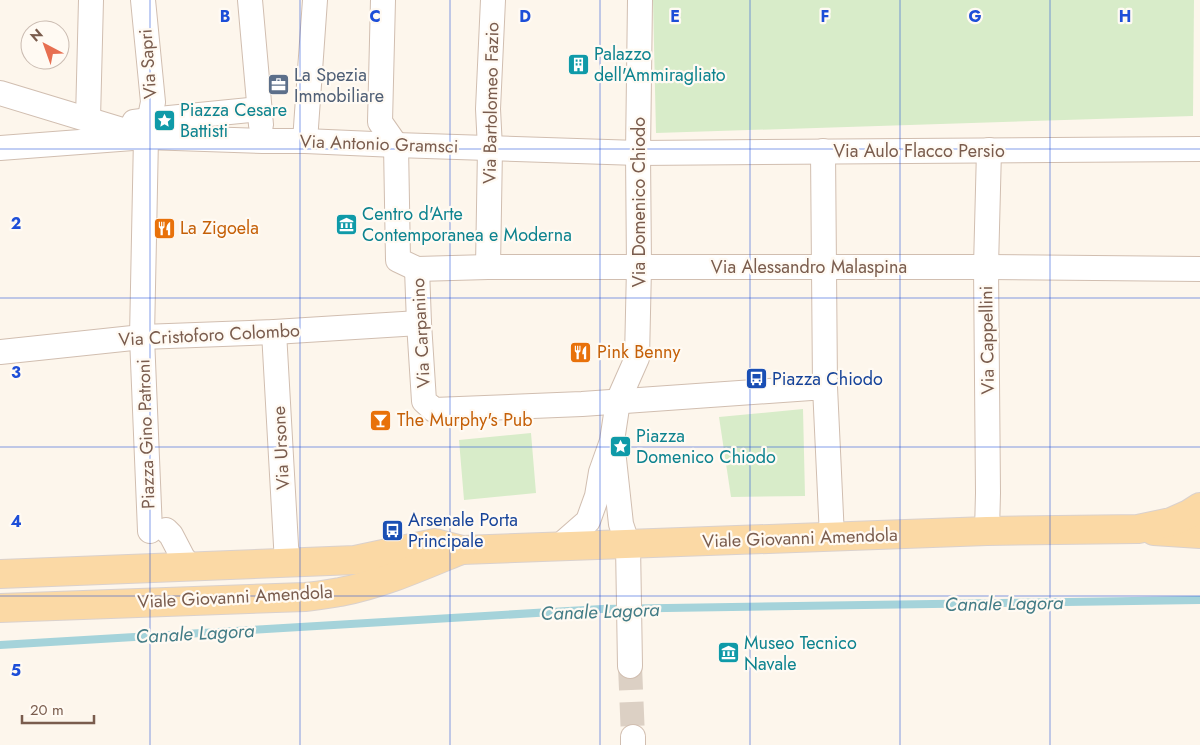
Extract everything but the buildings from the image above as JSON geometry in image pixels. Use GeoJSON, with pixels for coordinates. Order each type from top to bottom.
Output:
{"type":"FeatureCollection","features":[{"type":"Feature","properties":{"kind":"main road","name":"Viale Giovanni Amendola"},"geometry":{"type":"LineString","coordinates":[[1138,529],[1171,522],[1200,508]]}},
{"type":"Feature","properties":{"kind":"main road","name":"Viale Giovanni Amendola"},"geometry":{"type":"LineString","coordinates":[[0,574],[355,560],[435,543],[462,550],[986,531],[1138,529],[1200,534]]}},
{"type":"Feature","properties":{"kind":"main road","name":"Viale Giovanni Amendola"},"geometry":{"type":"LineString","coordinates":[[0,608],[305,597],[340,592],[376,583],[462,550]]}},
{"type":"Feature","properties":{"kind":"street"},"geometry":{"type":"LineString","coordinates":[[92,0],[99,123]]}},
{"type":"Feature","properties":{"kind":"street","name":"Via Sapri"},"geometry":{"type":"LineString","coordinates":[[142,337],[147,128],[153,102],[144,0]]}},
{"type":"Feature","properties":{"kind":"street"},"geometry":{"type":"LineString","coordinates":[[250,0],[263,141]]}},
{"type":"Feature","properties":{"kind":"street"},"geometry":{"type":"LineString","coordinates":[[305,141],[315,0]]}},
{"type":"Feature","properties":{"kind":"street"},"geometry":{"type":"LineString","coordinates":[[383,0],[380,122],[396,146]]}},
{"type":"Feature","properties":{"kind":"street","name":"Via Bartolomeo Fazio"},"geometry":{"type":"LineString","coordinates":[[488,267],[490,148],[488,109],[493,0]]}},
{"type":"Feature","properties":{"kind":"street","name":"Via Domenico Chiodo"},"geometry":{"type":"LineString","coordinates":[[618,401],[637,358],[640,0]]}},
{"type":"Feature","properties":{"kind":"street"},"geometry":{"type":"LineString","coordinates":[[0,92],[99,123],[147,128],[260,109]]}},
{"type":"Feature","properties":{"kind":"street","name":"Via Antonio Gramsci"},"geometry":{"type":"LineString","coordinates":[[0,148],[147,128],[263,141],[638,153]]}},
{"type":"Feature","properties":{"kind":"street","name":"Via Carpanino"},"geometry":{"type":"LineString","coordinates":[[396,146],[398,260],[418,269],[424,401],[434,410],[618,401]]}},
{"type":"Feature","properties":{"kind":"street","name":"Via Aulo Flacco Persio"},"geometry":{"type":"LineString","coordinates":[[638,153],[1200,149]]}},
{"type":"Feature","properties":{"kind":"street","name":"Via Cappellini"},"geometry":{"type":"LineString","coordinates":[[986,531],[988,493],[986,267],[989,150]]}},
{"type":"Feature","properties":{"kind":"street"},"geometry":{"type":"LineString","coordinates":[[823,151],[825,387],[832,537]]}},
{"type":"Feature","properties":{"kind":"street","name":"Via Alessandro Malaspina"},"geometry":{"type":"LineString","coordinates":[[418,269],[488,267],[1200,269]]}},
{"type":"Feature","properties":{"kind":"street","name":"Via Cristoforo Colombo"},"geometry":{"type":"LineString","coordinates":[[0,352],[142,337],[274,332],[419,323]]}},
{"type":"Feature","properties":{"kind":"street","name":"Via Ursone"},"geometry":{"type":"LineString","coordinates":[[274,332],[287,563]]}},
{"type":"Feature","properties":{"kind":"street","name":"Piazza Gino Patroni"},"geometry":{"type":"LineString","coordinates":[[142,337],[158,530],[170,535],[182,558],[191,567]]}},
{"type":"Feature","properties":{"kind":"street"},"geometry":{"type":"LineString","coordinates":[[562,546],[588,521],[597,496],[601,472],[612,441],[618,401],[825,387]]}},
{"type":"Feature","properties":{"kind":"street"},"geometry":{"type":"LineString","coordinates":[[612,441],[621,524],[628,544],[630,655]]}},
{"type":"Feature","properties":{"kind":"green space"},"geometry":{"type":"Polygon","coordinates":[[[653,0],[1194,0],[1193,116],[656,133],[653,0]]]}},
{"type":"Feature","properties":{"kind":"green space"},"geometry":{"type":"Polygon","coordinates":[[[803,409],[805,496],[731,497],[719,417],[803,409]]]}},
{"type":"Feature","properties":{"kind":"green space"},"geometry":{"type":"Polygon","coordinates":[[[531,433],[536,493],[464,500],[459,440],[531,433]]]}},
{"type":"Feature","properties":{"kind":"waterway","name":"Canale Lagora"},"geometry":{"type":"LineString","coordinates":[[0,645],[602,609],[1200,600]]}},
{"type":"Feature","properties":{"kind":"tunnel"},"geometry":{"type":"LineString","coordinates":[[630,666],[633,737]]}},
{"type":"Feature","properties":{"kind":"place","name":"Palazzo dell'Ammiragliato"},"geometry":{"type":"Point","coordinates":[578,64]}},
{"type":"Feature","properties":{"kind":"place","name":"La Spezia Immobiliare"},"geometry":{"type":"Point","coordinates":[278,85]}},
{"type":"Feature","properties":{"kind":"place","name":"Piazza Cesare Battisti"},"geometry":{"type":"Point","coordinates":[164,120]}},
{"type":"Feature","properties":{"kind":"place","name":"Centro d'Arte Contemporanea e Moderna"},"geometry":{"type":"Point","coordinates":[346,224]}},
{"type":"Feature","properties":{"kind":"place","name":"La Zigoela"},"geometry":{"type":"Point","coordinates":[164,228]}},
{"type":"Feature","properties":{"kind":"place","name":"Pink Benny"},"geometry":{"type":"Point","coordinates":[581,352]}},
{"type":"Feature","properties":{"kind":"place","name":"Piazza Chiodo"},"geometry":{"type":"Point","coordinates":[756,379]}},
{"type":"Feature","properties":{"kind":"place","name":"The Murphy's Pub"},"geometry":{"type":"Point","coordinates":[381,420]}},
{"type":"Feature","properties":{"kind":"place","name":"Piazza Domenico Chiodo"},"geometry":{"type":"Point","coordinates":[620,446]}},
{"type":"Feature","properties":{"kind":"place","name":"Arsenale Porta Principale"},"geometry":{"type":"Point","coordinates":[392,530]}},
{"type":"Feature","properties":{"kind":"place","name":"Museo Tecnico Navale"},"geometry":{"type":"Point","coordinates":[728,653]}}]}
